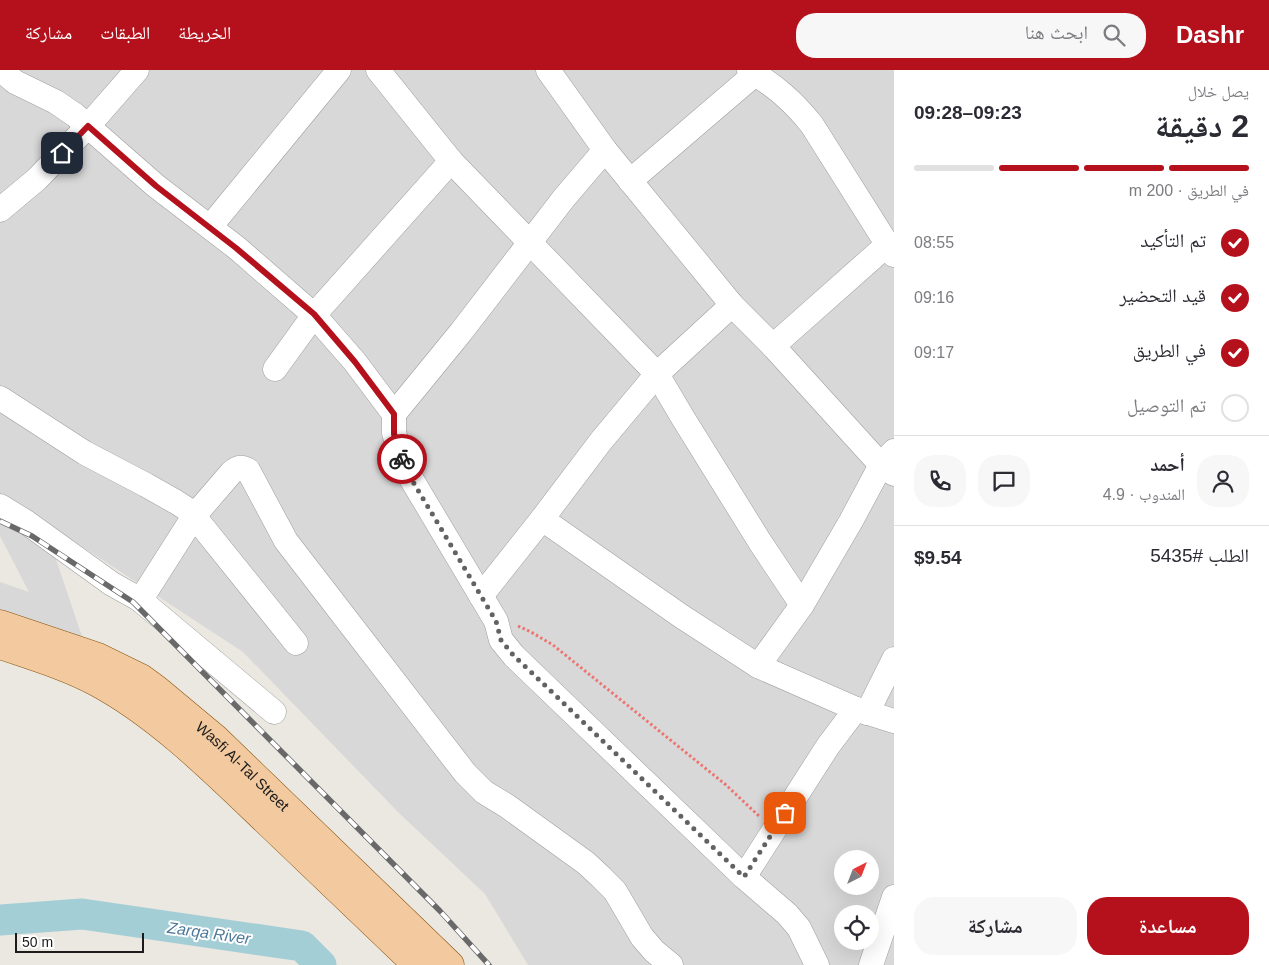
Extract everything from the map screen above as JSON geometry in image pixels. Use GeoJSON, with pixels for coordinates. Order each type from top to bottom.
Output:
{"type":"FeatureCollection","features":[{"type":"Feature","properties":{"kind":"main road","name":"Wasfi Al-Tal Street"},"geometry":{"type":"LineString","coordinates":[[0,624],[98,657],[128,671],[148,699],[163,727],[228,784],[417,965]]}},
{"type":"Feature","properties":{"kind":"main road","name":"Wasfi Al-Tal Street"},"geometry":{"type":"LineString","coordinates":[[0,645],[50,662],[94,681],[148,699],[216,739],[450,965]]}},
{"type":"Feature","properties":{"kind":"street"},"geometry":{"type":"LineString","coordinates":[[1,70],[15,82],[56,102],[75,115],[156,186],[236,248],[314,314],[355,362],[394,414],[394,434],[409,475],[496,621],[501,640],[514,656],[744,877],[788,914],[799,928],[818,965]]}},
{"type":"Feature","properties":{"kind":"street"},"geometry":{"type":"LineString","coordinates":[[1,207],[37,179],[88,126],[137,70]]}},
{"type":"Feature","properties":{"kind":"street"},"geometry":{"type":"LineString","coordinates":[[210,228],[339,70]]}},
{"type":"Feature","properties":{"kind":"street"},"geometry":{"type":"LineString","coordinates":[[378,70],[451,161],[657,374],[755,534],[802,605]]}},
{"type":"Feature","properties":{"kind":"street"},"geometry":{"type":"LineString","coordinates":[[548,70],[605,150],[732,305],[890,463],[851,521],[802,605],[758,666]]}},
{"type":"Feature","properties":{"kind":"street"},"geometry":{"type":"LineString","coordinates":[[630,181],[752,72],[785,95],[800,110],[812,125],[891,250],[773,346]]}},
{"type":"Feature","properties":{"kind":"street"},"geometry":{"type":"LineString","coordinates":[[394,414],[461,332],[564,198],[605,150]]}},
{"type":"Feature","properties":{"kind":"street"},"geometry":{"type":"LineString","coordinates":[[275,369],[314,314],[451,161]]}},
{"type":"Feature","properties":{"kind":"street"},"geometry":{"type":"LineString","coordinates":[[481,596],[601,441],[657,374],[732,305]]}},
{"type":"Feature","properties":{"kind":"street"},"geometry":{"type":"LineString","coordinates":[[0,398],[85,453],[187,509],[296,643]]}},
{"type":"Feature","properties":{"kind":"street"},"geometry":{"type":"LineString","coordinates":[[139,600],[194,516],[235,469],[239,467],[248,470],[286,541],[465,773],[484,792],[586,863],[615,891],[642,937],[654,951],[671,965]]}},
{"type":"Feature","properties":{"kind":"street"},"geometry":{"type":"LineString","coordinates":[[0,506],[26,522],[112,584],[139,600],[274,712]]}},
{"type":"Feature","properties":{"kind":"street"},"geometry":{"type":"LineString","coordinates":[[542,519],[681,616],[758,666],[861,711],[894,721]]}},
{"type":"Feature","properties":{"kind":"street"},"geometry":{"type":"LineString","coordinates":[[744,877],[828,746],[861,711],[894,659]]}},
{"type":"Feature","properties":{"kind":"street"},"geometry":{"type":"LineString","coordinates":[[876,963],[894,897]]}},
{"type":"Feature","properties":{"kind":"path"},"geometry":{"type":"LineString","coordinates":[[496,621],[518,626],[553,645],[726,785],[774,830]]}},
{"type":"Feature","properties":{"kind":"shaded area"},"geometry":{"type":"Polygon","coordinates":[[[0,70],[894,70],[894,965],[528,965],[485,894],[399,813],[243,652],[43,521],[89,657],[0,627],[0,582],[29,592],[0,536],[0,70]]]}},
{"type":"Feature","properties":{"kind":"waterway","name":"Zarqa River"},"geometry":{"type":"LineString","coordinates":[[0,920],[82,914],[302,946],[321,965]]}},
{"type":"Feature","properties":{"kind":"railway"},"geometry":{"type":"LineString","coordinates":[[0,521],[32,536],[133,602],[440,911],[489,965]]}},
{"type":"Feature","properties":{"kind":"way so far"},"geometry":{"type":"LineString","coordinates":[[402,459],[409,475],[496,621],[501,640],[514,656],[744,877],[785,813]]}},
{"type":"Feature","properties":{"kind":"route"},"geometry":{"type":"LineString","coordinates":[[62,153],[88,126],[156,186],[236,248],[314,314],[355,362],[394,414],[394,434],[402,459]]}}]}
